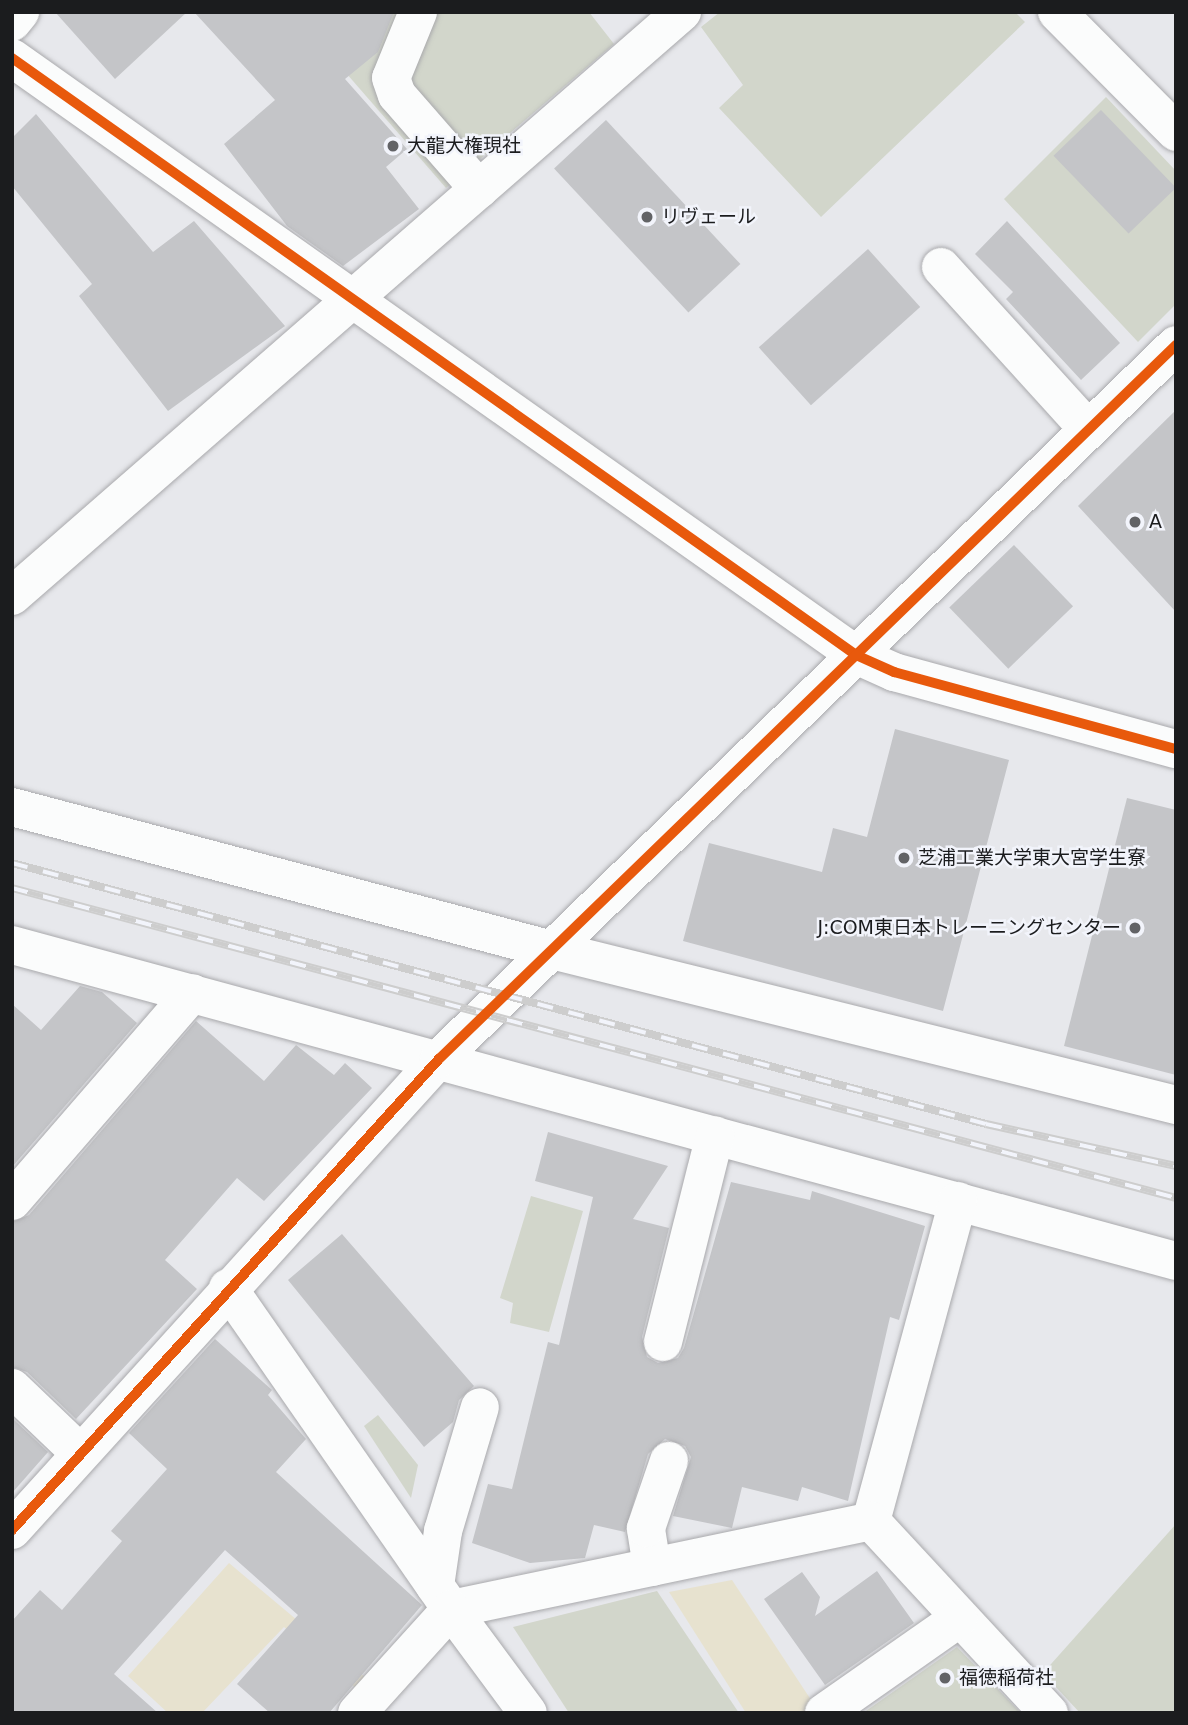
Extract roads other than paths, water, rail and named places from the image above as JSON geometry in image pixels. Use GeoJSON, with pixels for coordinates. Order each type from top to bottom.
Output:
{"type":"FeatureCollection","features":[{"type":"Feature","properties":{"kind":"street"},"geometry":{"type":"LineString","coordinates":[[12,22],[20,12]]}},
{"type":"Feature","properties":{"kind":"street"},"geometry":{"type":"LineString","coordinates":[[418,12],[391,78],[397,95],[479,189]]}},
{"type":"Feature","properties":{"kind":"street"},"geometry":{"type":"LineString","coordinates":[[12,596],[682,12]]}},
{"type":"Feature","properties":{"kind":"street"},"geometry":{"type":"LineString","coordinates":[[1057,12],[1176,132]]}},
{"type":"Feature","properties":{"kind":"street"},"geometry":{"type":"LineString","coordinates":[[12,58],[856,655],[894,672],[1176,749]]}},
{"type":"Feature","properties":{"kind":"street"},"geometry":{"type":"LineString","coordinates":[[941,267],[1088,429]]}},
{"type":"Feature","properties":{"kind":"street"},"geometry":{"type":"LineString","coordinates":[[12,1530],[228,1288],[439,1059],[1176,345]]}},
{"type":"Feature","properties":{"kind":"street"},"geometry":{"type":"LineString","coordinates":[[12,807],[552,950],[1176,1105]]}},
{"type":"Feature","properties":{"kind":"street"},"geometry":{"type":"LineString","coordinates":[[12,945],[1176,1261]]}},
{"type":"Feature","properties":{"kind":"street"},"geometry":{"type":"LineString","coordinates":[[12,1201],[191,993]]}},
{"type":"Feature","properties":{"kind":"street"},"geometry":{"type":"LineString","coordinates":[[663,1342],[715,1135]]}},
{"type":"Feature","properties":{"kind":"street"},"geometry":{"type":"LineString","coordinates":[[871,1521],[958,1201]]}},
{"type":"Feature","properties":{"kind":"street"},"geometry":{"type":"LineString","coordinates":[[228,1288],[443,1597],[528,1713]]}},
{"type":"Feature","properties":{"kind":"street"},"geometry":{"type":"LineString","coordinates":[[12,1388],[80,1453]]}},
{"type":"Feature","properties":{"kind":"street"},"geometry":{"type":"LineString","coordinates":[[357,1713],[443,1597],[443,1531],[480,1408]]}},
{"type":"Feature","properties":{"kind":"street"},"geometry":{"type":"LineString","coordinates":[[652,1567],[646,1528],[669,1461]]}},
{"type":"Feature","properties":{"kind":"street"},"geometry":{"type":"LineString","coordinates":[[443,1597],[652,1567],[871,1521]]}},
{"type":"Feature","properties":{"kind":"street"},"geometry":{"type":"LineString","coordinates":[[871,1521],[958,1619],[1049,1713]]}},
{"type":"Feature","properties":{"kind":"street"},"geometry":{"type":"LineString","coordinates":[[824,1713],[958,1619]]}},
{"type":"Feature","properties":{"kind":"railway"},"geometry":{"type":"LineString","coordinates":[[12,863],[986,1124],[1176,1166]]}},
{"type":"Feature","properties":{"kind":"railway"},"geometry":{"type":"LineString","coordinates":[[12,888],[1176,1198]]}},
{"type":"Feature","properties":{"kind":"place","name":"大龍大権現社"},"geometry":{"type":"Point","coordinates":[393,146]}},
{"type":"Feature","properties":{"kind":"place","name":"リヴェール"},"geometry":{"type":"Point","coordinates":[647,217]}},
{"type":"Feature","properties":{"kind":"place","name":"A"},"geometry":{"type":"Point","coordinates":[1135,522]}},
{"type":"Feature","properties":{"kind":"place","name":"芝浦工業大学東大宮学生寮"},"geometry":{"type":"Point","coordinates":[904,858]}},
{"type":"Feature","properties":{"kind":"place","name":"J:COM東日本トレーニングセンター"},"geometry":{"type":"Point","coordinates":[1135,928]}},
{"type":"Feature","properties":{"kind":"place","name":"福徳稲荷社"},"geometry":{"type":"Point","coordinates":[945,1678]}}]}
